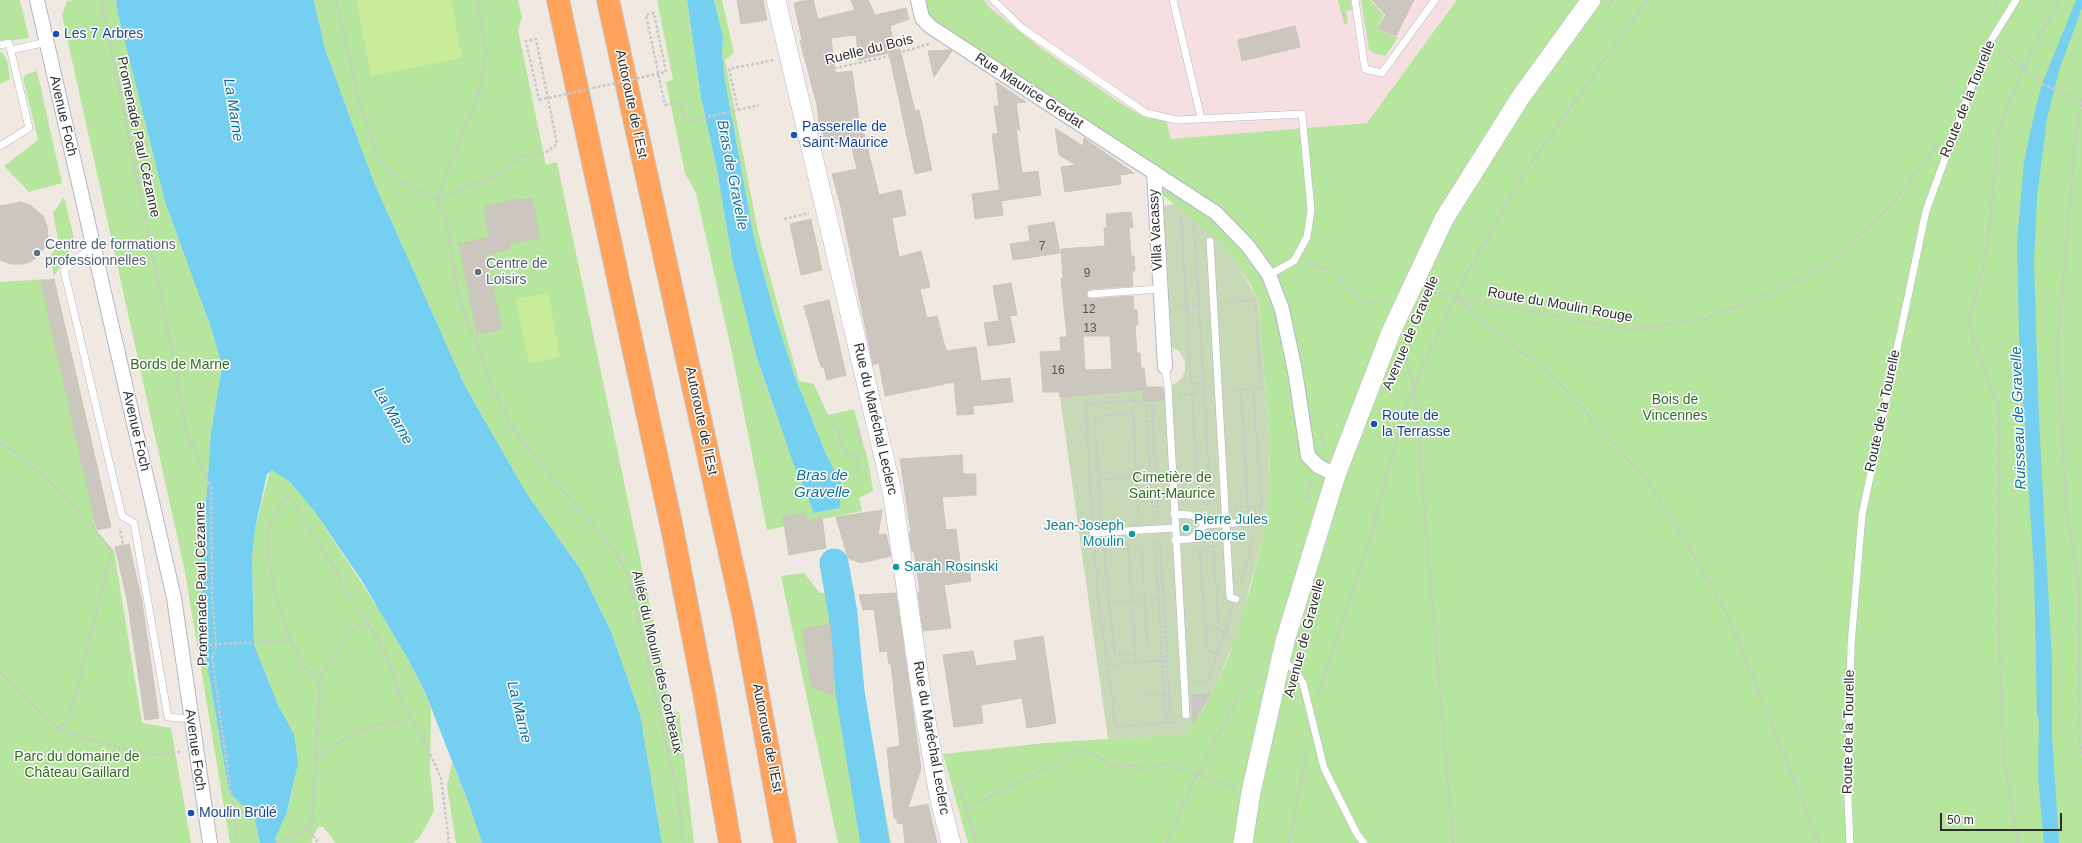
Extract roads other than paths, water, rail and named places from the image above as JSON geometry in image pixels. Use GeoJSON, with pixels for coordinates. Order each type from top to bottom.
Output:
{"type":"FeatureCollection","features":[{"type":"Feature","properties":{"kind":"highway"},"geometry":{"type":"LineString","coordinates":[[558,0],[672,528],[705,698],[730,843]]}},
{"type":"Feature","properties":{"kind":"highway","name":"Autoroute de l’Est"},"geometry":{"type":"LineString","coordinates":[[608,0],[744,618],[785,843]]}},
{"type":"Feature","properties":{"kind":"street","name":"Avenue Foch"},"geometry":{"type":"LineString","coordinates":[[37,0],[174,598],[210,843]]}},
{"type":"Feature","properties":{"kind":"street","name":"Rue du Maréchal Leclerc"},"geometry":{"type":"LineString","coordinates":[[776,0],[893,496],[921,692],[939,796],[951,843]]}},
{"type":"Feature","properties":{"kind":"street","name":"Rue Maurice Gredat"},"geometry":{"type":"LineString","coordinates":[[918,0],[922,18],[930,27],[1154,172]]}},
{"type":"Feature","properties":{"kind":"street","name":"Avenue de Gravelle"},"geometry":{"type":"LineString","coordinates":[[1243,843],[1251,792],[1280,660],[1336,475],[1392,332],[1418,292],[1444,219],[1520,98],[1597,6]]}},
{"type":"Feature","properties":{"kind":"street"},"geometry":{"type":"LineString","coordinates":[[1154,172],[1216,213],[1248,246],[1269,275],[1282,309],[1289,339],[1308,456],[1318,466],[1336,475]]}},
{"type":"Feature","properties":{"kind":"street","name":"Villa Vacassy"},"geometry":{"type":"LineString","coordinates":[[1154,172],[1159,289],[1165,367]]}},
{"type":"Feature","properties":{"kind":"lane"},"geometry":{"type":"LineString","coordinates":[[993,0],[1022,28],[1146,113],[1177,120],[1302,114],[1311,210],[1307,237],[1294,261],[1269,275]]}},
{"type":"Feature","properties":{"kind":"lane"},"geometry":{"type":"LineString","coordinates":[[1173,0],[1201,118]]}},
{"type":"Feature","properties":{"kind":"lane"},"geometry":{"type":"LineString","coordinates":[[1355,0],[1365,69],[1382,73],[1435,0]]}},
{"type":"Feature","properties":{"kind":"lane","name":"Route de la Tourelle"},"geometry":{"type":"LineString","coordinates":[[1850,843],[1848,801],[1851,645],[1862,515],[1926,211],[1970,90],[1990,42],[2016,0]]}},
{"type":"Feature","properties":{"kind":"lane"},"geometry":{"type":"LineString","coordinates":[[11,50],[47,42]]}},
{"type":"Feature","properties":{"kind":"lane"},"geometry":{"type":"LineString","coordinates":[[0,45],[9,43],[29,128],[0,146]]}},
{"type":"Feature","properties":{"kind":"lane"},"geometry":{"type":"LineString","coordinates":[[1210,241],[1230,597],[1236,599]]}},
{"type":"Feature","properties":{"kind":"lane"},"geometry":{"type":"LineString","coordinates":[[93,245],[64,270],[122,516],[134,523],[168,717],[191,719]]}},
{"type":"Feature","properties":{"kind":"lane","name":"Villa Vacassy"},"geometry":{"type":"LineString","coordinates":[[1091,294],[1159,289]]}},
{"type":"Feature","properties":{"kind":"lane"},"geometry":{"type":"LineString","coordinates":[[1165,367],[1186,715]]}},
{"type":"Feature","properties":{"kind":"lane"},"geometry":{"type":"LineString","coordinates":[[1174,514],[1190,515],[1198,518],[1205,525]]}},
{"type":"Feature","properties":{"kind":"lane"},"geometry":{"type":"LineString","coordinates":[[1175,540],[1191,539],[1205,525],[1251,522]]}},
{"type":"Feature","properties":{"kind":"lane"},"geometry":{"type":"LineString","coordinates":[[1093,533],[1175,528]]}},
{"type":"Feature","properties":{"kind":"lane"},"geometry":{"type":"LineString","coordinates":[[1280,660],[1295,670],[1303,683],[1324,768],[1357,834],[1364,843]]}},
{"type":"Feature","properties":{"kind":"water","name":"La Marne"},"geometry":{"type":"Polygon","coordinates":[[[116,0],[314,0],[325,49],[373,180],[465,386],[527,494],[581,570],[611,631],[640,714],[662,843],[482,843],[468,802],[425,692],[409,661],[362,581],[315,512],[290,482],[272,470],[267,474],[255,529],[252,558],[254,645],[279,707],[294,734],[298,763],[287,812],[275,839],[279,843],[260,843],[254,817],[229,792],[205,652],[202,590],[206,502],[211,432],[222,366],[210,325],[165,202],[118,14],[116,0]]]}},
{"type":"Feature","properties":{"kind":"water","name":"Bras de Gravelle"},"geometry":{"type":"Polygon","coordinates":[[[687,0],[714,0],[723,37],[722,53],[725,80],[754,238],[774,312],[795,377],[826,454],[841,483],[840,508],[814,513],[792,460],[756,355],[732,259],[716,165],[701,98],[687,0]]]}},
{"type":"Feature","properties":{"kind":"water","name":"Ruisseau de Gravelle"},"geometry":{"type":"Polygon","coordinates":[[[2076,0],[2082,0],[2082,8],[2059,70],[2047,119],[2037,198],[2034,264],[2039,421],[2052,662],[2052,735],[2059,843],[2044,843],[2038,776],[2039,719],[2037,715],[2034,571],[2019,338],[2017,241],[2024,162],[2034,115],[2042,84],[2076,0]]]}},
{"type":"Feature","properties":{"kind":"waterway","name":"Bras de Gravelle"},"geometry":{"type":"LineString","coordinates":[[834,563],[843,614],[850,692],[875,843]]}},
{"type":"Feature","properties":{"kind":"place","name":"Les 7 Arbres"},"geometry":{"type":"Point","coordinates":[56,34]}},
{"type":"Feature","properties":{"kind":"place","name":"Passerelle de Saint-Maurice"},"geometry":{"type":"Point","coordinates":[794,135]}},
{"type":"Feature","properties":{"kind":"place","name":"Centre de formations professionnelles"},"geometry":{"type":"Point","coordinates":[37,253]}},
{"type":"Feature","properties":{"kind":"place","name":"Centre de Loisirs"},"geometry":{"type":"Point","coordinates":[478,272]}},
{"type":"Feature","properties":{"kind":"place","name":"Route de la Terrasse"},"geometry":{"type":"Point","coordinates":[1374,424]}},
{"type":"Feature","properties":{"kind":"place","name":"Pierre Jules Decorse"},"geometry":{"type":"Point","coordinates":[1186,528]}},
{"type":"Feature","properties":{"kind":"place","name":"Jean-Joseph Moulin"},"geometry":{"type":"Point","coordinates":[1132,534]}},
{"type":"Feature","properties":{"kind":"place","name":"Sarah Rosinski"},"geometry":{"type":"Point","coordinates":[896,567]}},
{"type":"Feature","properties":{"kind":"place","name":"Moulin Brûlé"},"geometry":{"type":"Point","coordinates":[191,813]}},
{"type":"Feature","properties":{"kind":"park label","name":"Bords de Marne"},"geometry":{"type":"Point","coordinates":[180,365]}},
{"type":"Feature","properties":{"kind":"park label","name":"Bois de Vincennes"},"geometry":{"type":"Point","coordinates":[1675,408]}},
{"type":"Feature","properties":{"kind":"park label","name":"Cimetière de Saint-Maurice"},"geometry":{"type":"Point","coordinates":[1172,486]}},
{"type":"Feature","properties":{"kind":"park label","name":"Parc du domaine de Château Gaillard"},"geometry":{"type":"Point","coordinates":[77,766]}}]}
